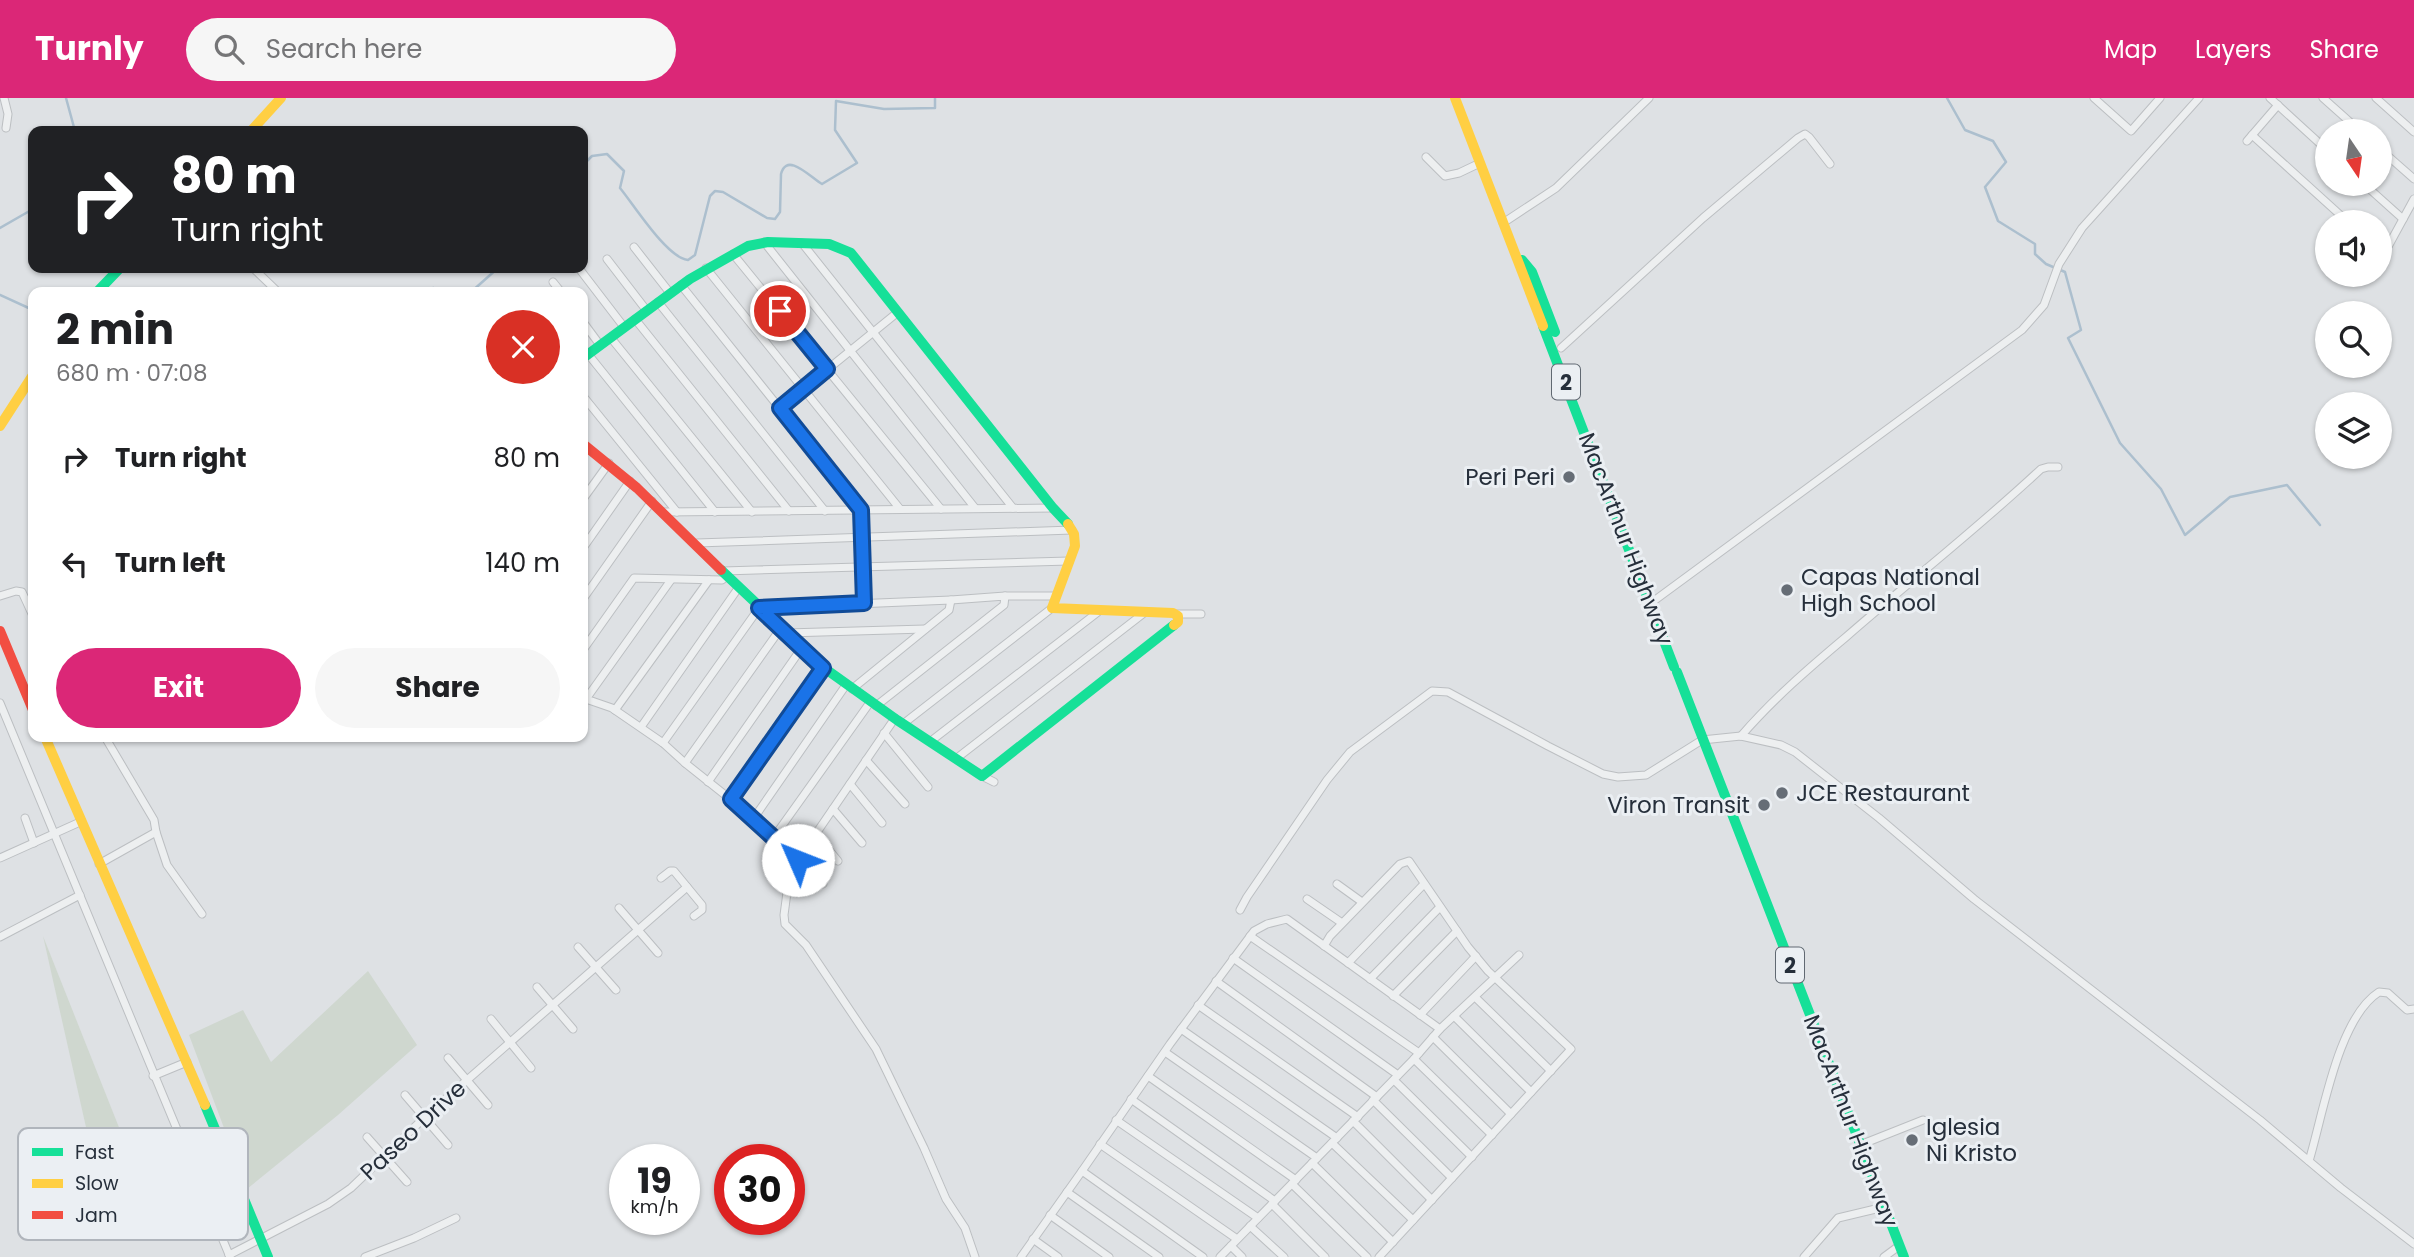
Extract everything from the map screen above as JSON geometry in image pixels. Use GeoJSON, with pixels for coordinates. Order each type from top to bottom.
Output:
{"type":"FeatureCollection","features":[{"type":"Feature","properties":{"kind":"main road"},"geometry":{"type":"LineString","coordinates":[[256,126],[281,98]]}},
{"type":"Feature","properties":{"kind":"main road","name":"MacArthur Highway"},"geometry":{"type":"LineString","coordinates":[[1455,98],[1904,1257]]}},
{"type":"Feature","properties":{"kind":"main road"},"geometry":{"type":"LineString","coordinates":[[588,354],[706,268],[748,246],[764,242],[829,244],[851,253],[1072,530],[1076,546],[1052,608],[1176,614],[1179,619],[1174,627],[982,776],[823,668],[631,481],[588,449]]}},
{"type":"Feature","properties":{"kind":"main road"},"geometry":{"type":"LineString","coordinates":[[1515,252],[1532,272],[1572,378],[1576,409]]}},
{"type":"Feature","properties":{"kind":"main road"},"geometry":{"type":"LineString","coordinates":[[102,287],[115,273]]}},
{"type":"Feature","properties":{"kind":"main road"},"geometry":{"type":"LineString","coordinates":[[0,426],[28,383]]}},
{"type":"Feature","properties":{"kind":"main road"},"geometry":{"type":"LineString","coordinates":[[0,631],[28,698]]}},
{"type":"Feature","properties":{"kind":"main road"},"geometry":{"type":"LineString","coordinates":[[47,742],[214,1128]]}},
{"type":"Feature","properties":{"kind":"main road"},"geometry":{"type":"LineString","coordinates":[[248,1209],[268,1257]]}},
{"type":"Feature","properties":{"kind":"street"},"geometry":{"type":"LineString","coordinates":[[4,98],[8,114],[6,128]]}},
{"type":"Feature","properties":{"kind":"street"},"geometry":{"type":"LineString","coordinates":[[1503,223],[1556,188],[1649,98]]}},
{"type":"Feature","properties":{"kind":"street"},"geometry":{"type":"LineString","coordinates":[[2094,98],[2131,131],[2158,99]]}},
{"type":"Feature","properties":{"kind":"street"},"geometry":{"type":"LineString","coordinates":[[1651,603],[2022,330],[2044,305],[2059,264],[2082,228],[2199,98]]}},
{"type":"Feature","properties":{"kind":"street"},"geometry":{"type":"LineString","coordinates":[[2270,98],[2315,138]]}},
{"type":"Feature","properties":{"kind":"street"},"geometry":{"type":"LineString","coordinates":[[2323,98],[2347,119]]}},
{"type":"Feature","properties":{"kind":"street"},"geometry":{"type":"LineString","coordinates":[[2376,98],[2414,132]]}},
{"type":"Feature","properties":{"kind":"street"},"geometry":{"type":"LineString","coordinates":[[2278,105],[2249,138],[2334,210]]}},
{"type":"Feature","properties":{"kind":"street"},"geometry":{"type":"LineString","coordinates":[[1561,348],[1703,218],[1798,138],[1805,134],[1809,137],[1830,164]]}},
{"type":"Feature","properties":{"kind":"street"},"geometry":{"type":"LineString","coordinates":[[1426,157],[1445,176],[1480,163]]}},
{"type":"Feature","properties":{"kind":"street"},"geometry":{"type":"LineString","coordinates":[[2392,160],[2414,179]]}},
{"type":"Feature","properties":{"kind":"street"},"geometry":{"type":"LineString","coordinates":[[2377,196],[2403,219]]}},
{"type":"Feature","properties":{"kind":"street"},"geometry":{"type":"LineString","coordinates":[[2392,239],[2414,199]]}},
{"type":"Feature","properties":{"kind":"street"},"geometry":{"type":"LineString","coordinates":[[764,242],[975,508]]}},
{"type":"Feature","properties":{"kind":"street"},"geometry":{"type":"LineString","coordinates":[[802,243],[1013,508]]}},
{"type":"Feature","properties":{"kind":"street"},"geometry":{"type":"LineString","coordinates":[[634,247],[670,293]]}},
{"type":"Feature","properties":{"kind":"street"},"geometry":{"type":"LineString","coordinates":[[733,254],[941,509]]}},
{"type":"Feature","properties":{"kind":"street"},"geometry":{"type":"LineString","coordinates":[[607,259],[646,311]]}},
{"type":"Feature","properties":{"kind":"street"},"geometry":{"type":"LineString","coordinates":[[706,268],[900,509]]}},
{"type":"Feature","properties":{"kind":"street"},"geometry":{"type":"LineString","coordinates":[[258,273],[273,287]]}},
{"type":"Feature","properties":{"kind":"street"},"geometry":{"type":"LineString","coordinates":[[583,273],[624,327]]}},
{"type":"Feature","properties":{"kind":"street"},"geometry":{"type":"LineString","coordinates":[[553,282],[557,287]]}},
{"type":"Feature","properties":{"kind":"street"},"geometry":{"type":"LineString","coordinates":[[681,285],[861,510],[864,603]]}},
{"type":"Feature","properties":{"kind":"street"},"geometry":{"type":"LineString","coordinates":[[658,302],[825,511]]}},
{"type":"Feature","properties":{"kind":"street"},"geometry":{"type":"LineString","coordinates":[[780,408],[898,312]]}},
{"type":"Feature","properties":{"kind":"street"},"geometry":{"type":"LineString","coordinates":[[635,319],[789,511]]}},
{"type":"Feature","properties":{"kind":"street"},"geometry":{"type":"LineString","coordinates":[[588,328],[600,345]]}},
{"type":"Feature","properties":{"kind":"street"},"geometry":{"type":"LineString","coordinates":[[611,338],[752,512]]}},
{"type":"Feature","properties":{"kind":"street"},"geometry":{"type":"LineString","coordinates":[[588,360],[715,512]]}},
{"type":"Feature","properties":{"kind":"street"},"geometry":{"type":"LineString","coordinates":[[588,402],[677,512]]}},
{"type":"Feature","properties":{"kind":"street"},"geometry":{"type":"LineString","coordinates":[[588,492],[608,463]]}},
{"type":"Feature","properties":{"kind":"street"},"geometry":{"type":"LineString","coordinates":[[1741,736],[1790,684],[1908,582],[2041,470],[2058,467]]}},
{"type":"Feature","properties":{"kind":"street"},"geometry":{"type":"LineString","coordinates":[[588,541],[631,481]]}},
{"type":"Feature","properties":{"kind":"street"},"geometry":{"type":"LineString","coordinates":[[588,591],[652,501]]}},
{"type":"Feature","properties":{"kind":"street"},"geometry":{"type":"LineString","coordinates":[[664,512],[1054,508]]}},
{"type":"Feature","properties":{"kind":"street"},"geometry":{"type":"LineString","coordinates":[[696,543],[1072,530]]}},
{"type":"Feature","properties":{"kind":"street"},"geometry":{"type":"LineString","coordinates":[[588,643],[634,578],[722,580],[725,574],[1069,561]]}},
{"type":"Feature","properties":{"kind":"street"},"geometry":{"type":"LineString","coordinates":[[588,693],[671,580]]}},
{"type":"Feature","properties":{"kind":"street"},"geometry":{"type":"LineString","coordinates":[[615,710],[709,580]]}},
{"type":"Feature","properties":{"kind":"street"},"geometry":{"type":"LineString","coordinates":[[641,727],[739,587]]}},
{"type":"Feature","properties":{"kind":"street"},"geometry":{"type":"LineString","coordinates":[[0,596],[22,592],[28,605]]}},
{"type":"Feature","properties":{"kind":"street"},"geometry":{"type":"LineString","coordinates":[[774,837],[873,704],[1004,605],[1005,596]]}},
{"type":"Feature","properties":{"kind":"street"},"geometry":{"type":"LineString","coordinates":[[663,743],[759,608],[1056,596]]}},
{"type":"Feature","properties":{"kind":"street"},"geometry":{"type":"LineString","coordinates":[[754,818],[849,687],[949,610],[951,600]]}},
{"type":"Feature","properties":{"kind":"street"},"geometry":{"type":"LineString","coordinates":[[975,1257],[965,1227],[946,1199],[876,1049],[806,945],[785,924],[784,915],[795,858],[816,834],[884,733],[1052,608]]}},
{"type":"Feature","properties":{"kind":"street"},"geometry":{"type":"LineString","coordinates":[[931,741],[1099,611]]}},
{"type":"Feature","properties":{"kind":"street"},"geometry":{"type":"LineString","coordinates":[[957,758],[1144,613]]}},
{"type":"Feature","properties":{"kind":"street"},"geometry":{"type":"LineString","coordinates":[[1176,614],[1201,614]]}},
{"type":"Feature","properties":{"kind":"street"},"geometry":{"type":"LineString","coordinates":[[685,764],[784,630],[925,629]]}},
{"type":"Feature","properties":{"kind":"street"},"geometry":{"type":"LineString","coordinates":[[708,782],[801,649]]}},
{"type":"Feature","properties":{"kind":"street"},"geometry":{"type":"LineString","coordinates":[[731,799],[823,668]]}},
{"type":"Feature","properties":{"kind":"street"},"geometry":{"type":"LineString","coordinates":[[1240,910],[1320,790],[1350,752],[1432,691],[1448,692],[1548,747],[1603,774],[1618,777],[1646,775],[1702,740],[1741,736],[1780,745],[1796,752],[1974,899],[2260,1120],[2414,1244]]}},
{"type":"Feature","properties":{"kind":"street"},"geometry":{"type":"LineString","coordinates":[[588,700],[615,710],[663,743],[685,764],[754,818],[823,884]]}},
{"type":"Feature","properties":{"kind":"street"},"geometry":{"type":"LineString","coordinates":[[0,703],[175,1128]]}},
{"type":"Feature","properties":{"kind":"street"},"geometry":{"type":"LineString","coordinates":[[884,733],[928,787]]}},
{"type":"Feature","properties":{"kind":"street"},"geometry":{"type":"LineString","coordinates":[[108,742],[154,820],[167,865],[202,914]]}},
{"type":"Feature","properties":{"kind":"street"},"geometry":{"type":"LineString","coordinates":[[866,760],[905,804]]}},
{"type":"Feature","properties":{"kind":"street"},"geometry":{"type":"LineString","coordinates":[[982,776],[994,782]]}},
{"type":"Feature","properties":{"kind":"street"},"geometry":{"type":"LineString","coordinates":[[850,783],[882,823]]}},
{"type":"Feature","properties":{"kind":"street"},"geometry":{"type":"LineString","coordinates":[[832,809],[862,843]]}},
{"type":"Feature","properties":{"kind":"street"},"geometry":{"type":"LineString","coordinates":[[25,818],[34,843]]}},
{"type":"Feature","properties":{"kind":"street"},"geometry":{"type":"LineString","coordinates":[[0,858],[80,822]]}},
{"type":"Feature","properties":{"kind":"street"},"geometry":{"type":"LineString","coordinates":[[99,864],[156,832]]}},
{"type":"Feature","properties":{"kind":"street"},"geometry":{"type":"LineString","coordinates":[[816,834],[838,861]]}},
{"type":"Feature","properties":{"kind":"street"},"geometry":{"type":"LineString","coordinates":[[1324,946],[1362,902],[1405,861],[1412,864],[1476,956],[1495,978],[1571,1049],[1379,1257]]}},
{"type":"Feature","properties":{"kind":"street"},"geometry":{"type":"LineString","coordinates":[[661,878],[672,870],[687,887],[703,907],[694,916]]}},
{"type":"Feature","properties":{"kind":"street"},"geometry":{"type":"LineString","coordinates":[[1337,884],[1362,902]]}},
{"type":"Feature","properties":{"kind":"street"},"geometry":{"type":"LineString","coordinates":[[1348,963],[1424,884]]}},
{"type":"Feature","properties":{"kind":"street","name":"Paseo Drive"},"geometry":{"type":"LineString","coordinates":[[229,1256],[337,1198],[687,887]]}},
{"type":"Feature","properties":{"kind":"street"},"geometry":{"type":"LineString","coordinates":[[0,937],[80,895]]}},
{"type":"Feature","properties":{"kind":"street"},"geometry":{"type":"LineString","coordinates":[[1307,898],[1342,923]]}},
{"type":"Feature","properties":{"kind":"street"},"geometry":{"type":"LineString","coordinates":[[1370,979],[1440,906]]}},
{"type":"Feature","properties":{"kind":"street"},"geometry":{"type":"LineString","coordinates":[[619,908],[658,953]]}},
{"type":"Feature","properties":{"kind":"street"},"geometry":{"type":"LineString","coordinates":[[1021,1257],[1198,1005],[1250,936],[1268,924],[1287,919],[1440,1029]]}},
{"type":"Feature","properties":{"kind":"street"},"geometry":{"type":"LineString","coordinates":[[1394,996],[1458,931]]}},
{"type":"Feature","properties":{"kind":"street"},"geometry":{"type":"LineString","coordinates":[[1250,936],[1417,1056],[1492,1135]]}},
{"type":"Feature","properties":{"kind":"street"},"geometry":{"type":"LineString","coordinates":[[578,947],[616,989]]}},
{"type":"Feature","properties":{"kind":"street"},"geometry":{"type":"LineString","coordinates":[[1220,1257],[1396,1078],[1440,1029],[1519,955]]}},
{"type":"Feature","properties":{"kind":"street"},"geometry":{"type":"LineString","coordinates":[[1420,1014],[1476,956]]}},
{"type":"Feature","properties":{"kind":"street"},"geometry":{"type":"LineString","coordinates":[[1233,958],[1396,1078],[1472,1157]]}},
{"type":"Feature","properties":{"kind":"street"},"geometry":{"type":"LineString","coordinates":[[1216,981],[1375,1099],[1452,1178]]}},
{"type":"Feature","properties":{"kind":"street"},"geometry":{"type":"LineString","coordinates":[[537,987],[573,1029]]}},
{"type":"Feature","properties":{"kind":"street"},"geometry":{"type":"LineString","coordinates":[[2309,1161],[2334,1074],[2356,1016],[2379,992],[2388,993],[2407,1010],[2414,1009]]}},
{"type":"Feature","properties":{"kind":"street"},"geometry":{"type":"LineString","coordinates":[[1475,997],[1551,1071]]}},
{"type":"Feature","properties":{"kind":"street"},"geometry":{"type":"LineString","coordinates":[[1198,1005],[1355,1119],[1432,1200]]}},
{"type":"Feature","properties":{"kind":"street"},"geometry":{"type":"LineString","coordinates":[[1454,1017],[1531,1092]]}},
{"type":"Feature","properties":{"kind":"street"},"geometry":{"type":"LineString","coordinates":[[491,1019],[531,1068]]}},
{"type":"Feature","properties":{"kind":"street"},"geometry":{"type":"LineString","coordinates":[[1181,1029],[1334,1140],[1413,1220]]}},
{"type":"Feature","properties":{"kind":"street"},"geometry":{"type":"LineString","coordinates":[[1433,1037],[1511,1114]]}},
{"type":"Feature","properties":{"kind":"street"},"geometry":{"type":"LineString","coordinates":[[1164,1052],[1314,1161],[1393,1242]]}},
{"type":"Feature","properties":{"kind":"street"},"geometry":{"type":"LineString","coordinates":[[448,1058],[488,1105]]}},
{"type":"Feature","properties":{"kind":"street"},"geometry":{"type":"LineString","coordinates":[[153,1076],[187,1062]]}},
{"type":"Feature","properties":{"kind":"street"},"geometry":{"type":"LineString","coordinates":[[1148,1076],[1294,1182],[1367,1257]]}},
{"type":"Feature","properties":{"kind":"street"},"geometry":{"type":"LineString","coordinates":[[405,1095],[448,1145]]}},
{"type":"Feature","properties":{"kind":"street"},"geometry":{"type":"LineString","coordinates":[[1131,1099],[1273,1203],[1325,1257]]}},
{"type":"Feature","properties":{"kind":"street"},"geometry":{"type":"LineString","coordinates":[[1116,1120],[1258,1218]]}},
{"type":"Feature","properties":{"kind":"street"},"geometry":{"type":"LineString","coordinates":[[1860,1144],[1923,1120]]}},
{"type":"Feature","properties":{"kind":"street"},"geometry":{"type":"LineString","coordinates":[[367,1137],[407,1182]]}},
{"type":"Feature","properties":{"kind":"street"},"geometry":{"type":"LineString","coordinates":[[1100,1144],[1237,1239]]}},
{"type":"Feature","properties":{"kind":"street"},"geometry":{"type":"LineString","coordinates":[[1082,1171],[1203,1257]]}},
{"type":"Feature","properties":{"kind":"street"},"geometry":{"type":"LineString","coordinates":[[1067,1192],[1159,1257]]}},
{"type":"Feature","properties":{"kind":"street"},"geometry":{"type":"LineString","coordinates":[[1804,1257],[1838,1218],[1884,1207]]}},
{"type":"Feature","properties":{"kind":"street"},"geometry":{"type":"LineString","coordinates":[[1050,1215],[1109,1257]]}},
{"type":"Feature","properties":{"kind":"street"},"geometry":{"type":"LineString","coordinates":[[365,1257],[456,1218]]}},
{"type":"Feature","properties":{"kind":"street"},"geometry":{"type":"LineString","coordinates":[[1250,1226],[1284,1257]]}},
{"type":"Feature","properties":{"kind":"street"},"geometry":{"type":"LineString","coordinates":[[1033,1239],[1058,1257]]}},
{"type":"Feature","properties":{"kind":"street"},"geometry":{"type":"LineString","coordinates":[[1231,1246],[1242,1257]]}},
{"type":"Feature","properties":{"kind":"street"},"geometry":{"type":"LineString","coordinates":[[1884,1257],[1899,1246]]}},
{"type":"Feature","properties":{"kind":"shaded area"},"geometry":{"type":"Polygon","coordinates":[[[43,936],[119,1128],[86,1128],[43,936]]]}},
{"type":"Feature","properties":{"kind":"shaded area"},"geometry":{"type":"Polygon","coordinates":[[[368,971],[417,1045],[338,1115],[248,1188],[248,1128],[224,1128],[189,1035],[243,1010],[271,1062],[368,971]]]}},
{"type":"Feature","properties":{"kind":"waterway"},"geometry":{"type":"LineString","coordinates":[[66,98],[74,126]]}},
{"type":"Feature","properties":{"kind":"waterway"},"geometry":{"type":"LineString","coordinates":[[588,160],[592,156],[607,154],[624,171],[620,188],[642,218],[670,250],[688,260],[695,255],[710,196],[715,191],[723,192],[767,218],[775,219],[780,212],[781,174],[788,165],[800,168],[822,184],[857,163],[835,130],[836,101],[884,109],[935,108],[935,98]]}},
{"type":"Feature","properties":{"kind":"waterway"},"geometry":{"type":"LineString","coordinates":[[1947,98],[1965,130],[1993,141],[2006,162],[1985,187],[1998,221],[2035,244],[2035,254],[2046,264],[2065,272],[2081,330],[2068,338],[2120,443],[2161,489],[2185,535],[2230,497],[2287,485],[2320,525]]}},
{"type":"Feature","properties":{"kind":"waterway"},"geometry":{"type":"LineString","coordinates":[[0,228],[28,212]]}},
{"type":"Feature","properties":{"kind":"waterway"},"geometry":{"type":"LineString","coordinates":[[477,287],[492,273]]}},
{"type":"Feature","properties":{"kind":"waterway"},"geometry":{"type":"LineString","coordinates":[[0,295],[28,308]]}},
{"type":"Feature","properties":{"kind":"traffic: fast"},"geometry":{"type":"LineString","coordinates":[[588,354],[690,279],[748,246],[768,242],[829,244],[851,253],[1068,524]]}},
{"type":"Feature","properties":{"kind":"traffic: fast"},"geometry":{"type":"LineString","coordinates":[[1522,260],[1532,272],[1555,332]]}},
{"type":"Feature","properties":{"kind":"traffic: fast"},"geometry":{"type":"LineString","coordinates":[[102,287],[115,273]]}},
{"type":"Feature","properties":{"kind":"traffic: fast"},"geometry":{"type":"LineString","coordinates":[[1543,326],[1674,667]]}},
{"type":"Feature","properties":{"kind":"traffic: fast"},"geometry":{"type":"LineString","coordinates":[[721,570],[827,670],[982,776],[1174,625]]}},
{"type":"Feature","properties":{"kind":"traffic: fast"},"geometry":{"type":"LineString","coordinates":[[1677,672],[1904,1257]]}},
{"type":"Feature","properties":{"kind":"traffic: fast"},"geometry":{"type":"LineString","coordinates":[[205,1105],[215,1128]]}},
{"type":"Feature","properties":{"kind":"traffic: fast"},"geometry":{"type":"LineString","coordinates":[[248,1209],[268,1257]]}},
{"type":"Feature","properties":{"kind":"traffic: slow"},"geometry":{"type":"LineString","coordinates":[[256,126],[281,98]]}},
{"type":"Feature","properties":{"kind":"traffic: slow"},"geometry":{"type":"LineString","coordinates":[[1455,98],[1543,326]]}},
{"type":"Feature","properties":{"kind":"traffic: slow"},"geometry":{"type":"LineString","coordinates":[[0,426],[28,383]]}},
{"type":"Feature","properties":{"kind":"traffic: slow"},"geometry":{"type":"LineString","coordinates":[[1068,524],[1074,534],[1075,546],[1052,608],[1173,613],[1178,616],[1178,622],[1174,625]]}},
{"type":"Feature","properties":{"kind":"traffic: slow"},"geometry":{"type":"LineString","coordinates":[[47,742],[205,1105]]}},
{"type":"Feature","properties":{"kind":"traffic: jam"},"geometry":{"type":"LineString","coordinates":[[588,448],[637,488],[721,570]]}},
{"type":"Feature","properties":{"kind":"traffic: jam"},"geometry":{"type":"LineString","coordinates":[[0,631],[28,698]]}},
{"type":"Feature","properties":{"kind":"place","name":"Peri Peri"},"geometry":{"type":"Point","coordinates":[1569,477]}},
{"type":"Feature","properties":{"kind":"place","name":"Capas National High School"},"geometry":{"type":"Point","coordinates":[1787,590]}},
{"type":"Feature","properties":{"kind":"place","name":"JCE Restaurant"},"geometry":{"type":"Point","coordinates":[1782,793]}},
{"type":"Feature","properties":{"kind":"place","name":"Viron Transit"},"geometry":{"type":"Point","coordinates":[1764,805]}},
{"type":"Feature","properties":{"kind":"place","name":"Iglesia Ni Kristo"},"geometry":{"type":"Point","coordinates":[1912,1140]}},
{"type":"Feature","properties":{"kind":"route"},"geometry":{"type":"LineString","coordinates":[[780,311],[827,369],[780,408],[861,510],[864,603],[759,608],[823,668],[731,799],[798,860]]}}]}
